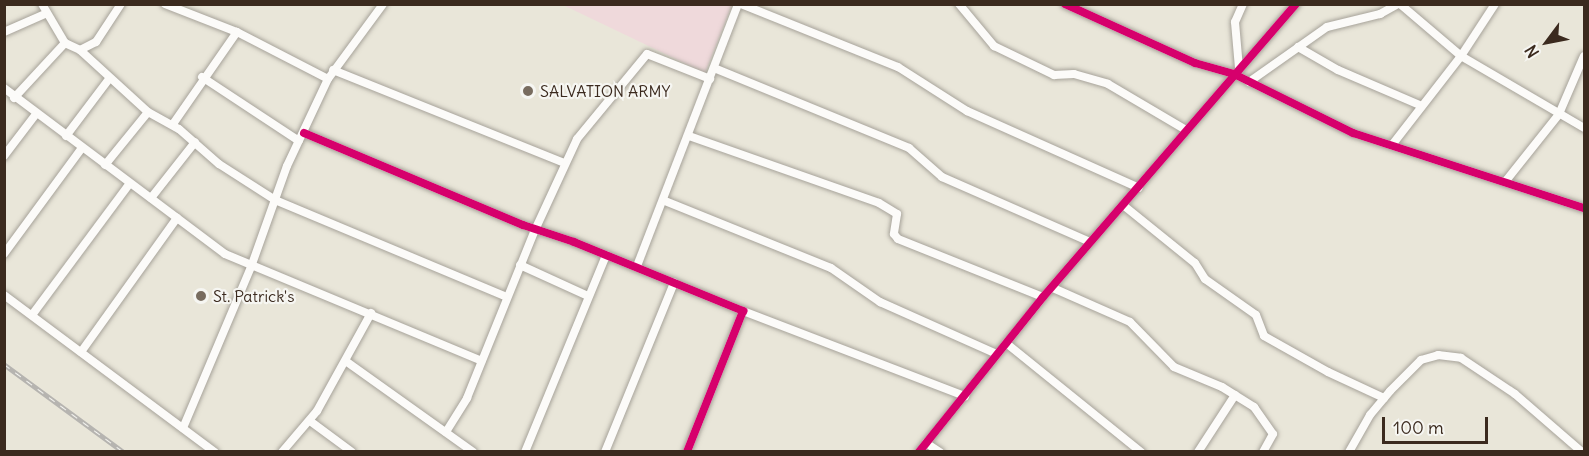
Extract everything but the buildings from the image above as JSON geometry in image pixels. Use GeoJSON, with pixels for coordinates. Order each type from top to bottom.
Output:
{"type":"FeatureCollection","features":[{"type":"Feature","properties":{"kind":"street"},"geometry":{"type":"LineString","coordinates":[[42,4],[45,14],[65,43],[80,50],[109,80],[147,112],[172,124],[219,164],[275,200],[507,297]]}},
{"type":"Feature","properties":{"kind":"street"},"geometry":{"type":"LineString","coordinates":[[80,50],[96,42],[121,4]]}},
{"type":"Feature","properties":{"kind":"street"},"geometry":{"type":"LineString","coordinates":[[165,4],[237,32],[328,79]]}},
{"type":"Feature","properties":{"kind":"street"},"geometry":{"type":"LineString","coordinates":[[183,428],[251,267],[301,137],[328,79],[383,4]]}},
{"type":"Feature","properties":{"kind":"street"},"geometry":{"type":"LineString","coordinates":[[637,266],[665,201],[740,4],[898,67],[967,111],[1138,188]]}},
{"type":"Feature","properties":{"kind":"street"},"geometry":{"type":"LineString","coordinates":[[959,4],[994,46],[1054,75],[1074,74],[1108,84],[1186,130]]}},
{"type":"Feature","properties":{"kind":"street"},"geometry":{"type":"LineString","coordinates":[[1065,4],[1084,8],[1195,63],[1237,71],[1249,82],[1309,114],[1392,145],[1584,208]]}},
{"type":"Feature","properties":{"kind":"street"},"geometry":{"type":"LineString","coordinates":[[1237,71],[1234,35],[1243,4]]}},
{"type":"Feature","properties":{"kind":"street"},"geometry":{"type":"LineString","coordinates":[[919,452],[1043,297],[1296,4]]}},
{"type":"Feature","properties":{"kind":"street"},"geometry":{"type":"LineString","coordinates":[[1249,82],[1328,27],[1380,14],[1399,4],[1461,56],[1584,128]]}},
{"type":"Feature","properties":{"kind":"street"},"geometry":{"type":"LineString","coordinates":[[1392,145],[1461,56],[1495,4]]}},
{"type":"Feature","properties":{"kind":"street"},"geometry":{"type":"LineString","coordinates":[[4,32],[45,14]]}},
{"type":"Feature","properties":{"kind":"street"},"geometry":{"type":"LineString","coordinates":[[172,124],[202,77],[237,32]]}},
{"type":"Feature","properties":{"kind":"street"},"geometry":{"type":"LineString","coordinates":[[14,98],[65,43]]}},
{"type":"Feature","properties":{"kind":"street"},"geometry":{"type":"LineString","coordinates":[[1298,47],[1422,106]]}},
{"type":"Feature","properties":{"kind":"street"},"geometry":{"type":"LineString","coordinates":[[446,432],[467,398],[535,230],[564,163],[578,140],[645,55],[654,54],[710,79]]}},
{"type":"Feature","properties":{"kind":"street"},"geometry":{"type":"LineString","coordinates":[[1505,182],[1559,114],[1584,56]]}},
{"type":"Feature","properties":{"kind":"street"},"geometry":{"type":"LineString","coordinates":[[714,68],[909,148],[942,177],[1090,242]]}},
{"type":"Feature","properties":{"kind":"street"},"geometry":{"type":"LineString","coordinates":[[333,70],[564,163]]}},
{"type":"Feature","properties":{"kind":"street"},"geometry":{"type":"LineString","coordinates":[[202,77],[301,137],[535,230],[637,266],[743,311],[965,396]]}},
{"type":"Feature","properties":{"kind":"street"},"geometry":{"type":"LineString","coordinates":[[66,136],[109,80]]}},
{"type":"Feature","properties":{"kind":"street"},"geometry":{"type":"LineString","coordinates":[[4,88],[14,98],[225,254],[251,267],[482,361]]}},
{"type":"Feature","properties":{"kind":"street"},"geometry":{"type":"LineString","coordinates":[[105,165],[147,112]]}},
{"type":"Feature","properties":{"kind":"street"},"geometry":{"type":"LineString","coordinates":[[4,156],[36,114]]}},
{"type":"Feature","properties":{"kind":"street"},"geometry":{"type":"LineString","coordinates":[[689,136],[888,208],[897,214],[894,234],[898,239],[1043,297]]}},
{"type":"Feature","properties":{"kind":"street"},"geometry":{"type":"LineString","coordinates":[[151,198],[195,142]]}},
{"type":"Feature","properties":{"kind":"street"},"geometry":{"type":"LineString","coordinates":[[4,254],[82,148]]}},
{"type":"Feature","properties":{"kind":"street"},"geometry":{"type":"LineString","coordinates":[[32,315],[130,183]]}},
{"type":"Feature","properties":{"kind":"street"},"geometry":{"type":"LineString","coordinates":[[665,201],[831,268],[880,302],[997,354]]}},
{"type":"Feature","properties":{"kind":"street"},"geometry":{"type":"LineString","coordinates":[[1123,205],[1195,263],[1205,279],[1256,315],[1264,336],[1328,372],[1384,398]]}},
{"type":"Feature","properties":{"kind":"street"},"geometry":{"type":"LineString","coordinates":[[81,352],[177,218]]}},
{"type":"Feature","properties":{"kind":"street"},"geometry":{"type":"LineString","coordinates":[[525,452],[606,255]]}},
{"type":"Feature","properties":{"kind":"street"},"geometry":{"type":"LineString","coordinates":[[520,265],[588,296]]}},
{"type":"Feature","properties":{"kind":"street"},"geometry":{"type":"LineString","coordinates":[[605,452],[674,283]]}},
{"type":"Feature","properties":{"kind":"street"},"geometry":{"type":"LineString","coordinates":[[1053,288],[1130,322],[1174,367],[1235,395],[1254,407],[1273,434],[1263,452]]}},
{"type":"Feature","properties":{"kind":"street"},"geometry":{"type":"LineString","coordinates":[[4,295],[216,452]]}},
{"type":"Feature","properties":{"kind":"street"},"geometry":{"type":"LineString","coordinates":[[687,452],[743,311]]}},
{"type":"Feature","properties":{"kind":"street"},"geometry":{"type":"LineString","coordinates":[[282,452],[310,421],[347,362],[371,314]]}},
{"type":"Feature","properties":{"kind":"street"},"geometry":{"type":"LineString","coordinates":[[1006,343],[1142,452]]}},
{"type":"Feature","properties":{"kind":"street"},"geometry":{"type":"LineString","coordinates":[[1349,452],[1384,398],[1421,360],[1438,355],[1461,358],[1515,394],[1582,452]]}},
{"type":"Feature","properties":{"kind":"street"},"geometry":{"type":"LineString","coordinates":[[347,362],[473,452]]}},
{"type":"Feature","properties":{"kind":"street"},"geometry":{"type":"LineString","coordinates":[[1198,452],[1235,395]]}},
{"type":"Feature","properties":{"kind":"street"},"geometry":{"type":"LineString","coordinates":[[310,421],[352,452]]}},
{"type":"Feature","properties":{"kind":"street"},"geometry":{"type":"LineString","coordinates":[[926,443],[940,452]]}},
{"type":"Feature","properties":{"kind":"shaded area"},"geometry":{"type":"Polygon","coordinates":[[[563,5],[732,5],[705,73],[563,5]]]}},
{"type":"Feature","properties":{"kind":"railway"},"geometry":{"type":"LineString","coordinates":[[4,364],[124,452]]}},
{"type":"Feature","properties":{"kind":"cycle path"},"geometry":{"type":"LineString","coordinates":[[1065,4],[1195,63],[1234,74],[1353,133],[1584,208]]}},
{"type":"Feature","properties":{"kind":"cycle path"},"geometry":{"type":"LineString","coordinates":[[919,452],[1043,297],[1296,4]]}},
{"type":"Feature","properties":{"kind":"cycle path"},"geometry":{"type":"LineString","coordinates":[[304,133],[523,225],[574,242],[743,311],[687,452]]}},
{"type":"Feature","properties":{"kind":"place","name":"SALVATION ARMY"},"geometry":{"type":"Point","coordinates":[528,91]}},
{"type":"Feature","properties":{"kind":"place","name":"St. Patrick's"},"geometry":{"type":"Point","coordinates":[201,296]}}]}
